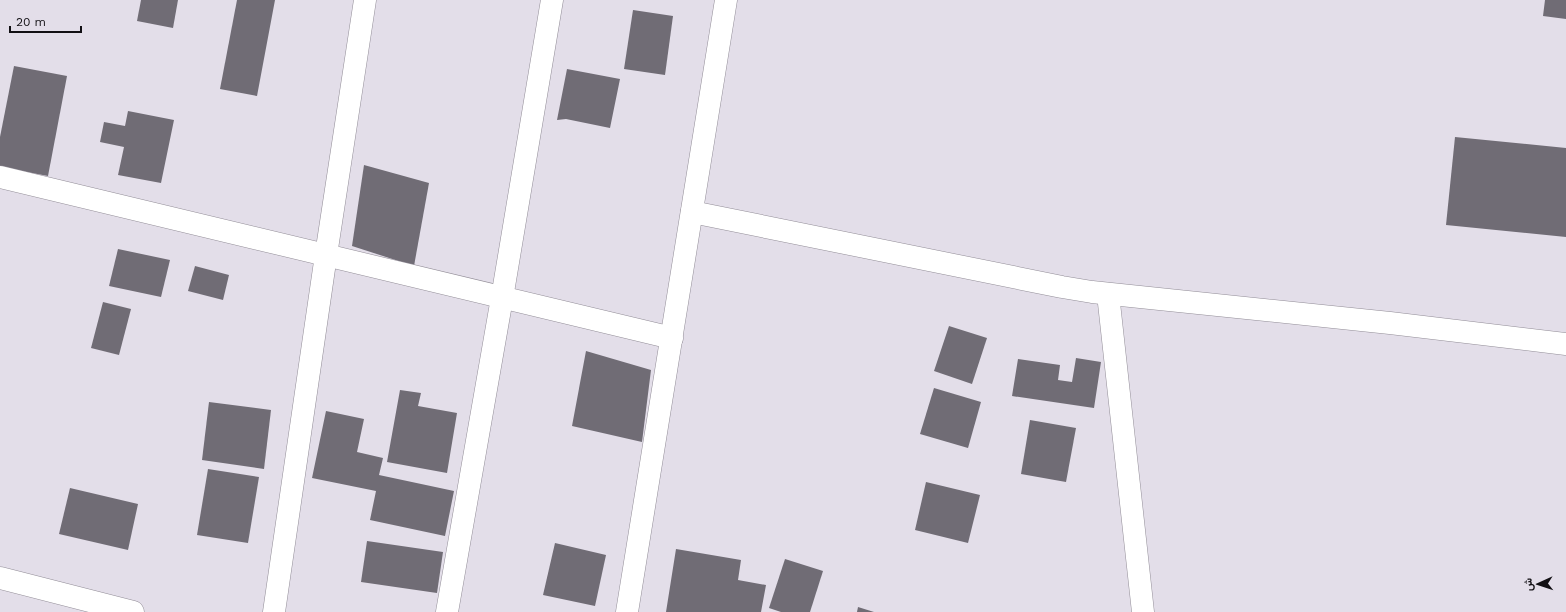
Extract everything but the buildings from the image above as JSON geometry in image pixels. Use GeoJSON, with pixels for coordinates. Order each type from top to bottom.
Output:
{"type":"FeatureCollection","features":[{"type":"Feature","properties":{"kind":"street"},"geometry":{"type":"LineString","coordinates":[[274,612],[365,0]]}},
{"type":"Feature","properties":{"kind":"street"},"geometry":{"type":"LineString","coordinates":[[447,612],[552,0]]}},
{"type":"Feature","properties":{"kind":"street"},"geometry":{"type":"LineString","coordinates":[[627,612],[726,0]]}},
{"type":"Feature","properties":{"kind":"street"},"geometry":{"type":"LineString","coordinates":[[0,177],[672,338]]}},
{"type":"Feature","properties":{"kind":"street"},"geometry":{"type":"LineString","coordinates":[[692,212],[1054,286],[1108,294],[1390,323],[1566,344]]}},
{"type":"Feature","properties":{"kind":"street"},"geometry":{"type":"LineString","coordinates":[[1108,294],[1143,612]]}},
{"type":"Feature","properties":{"kind":"street"},"geometry":{"type":"LineString","coordinates":[[0,578],[133,612]]}}]}
